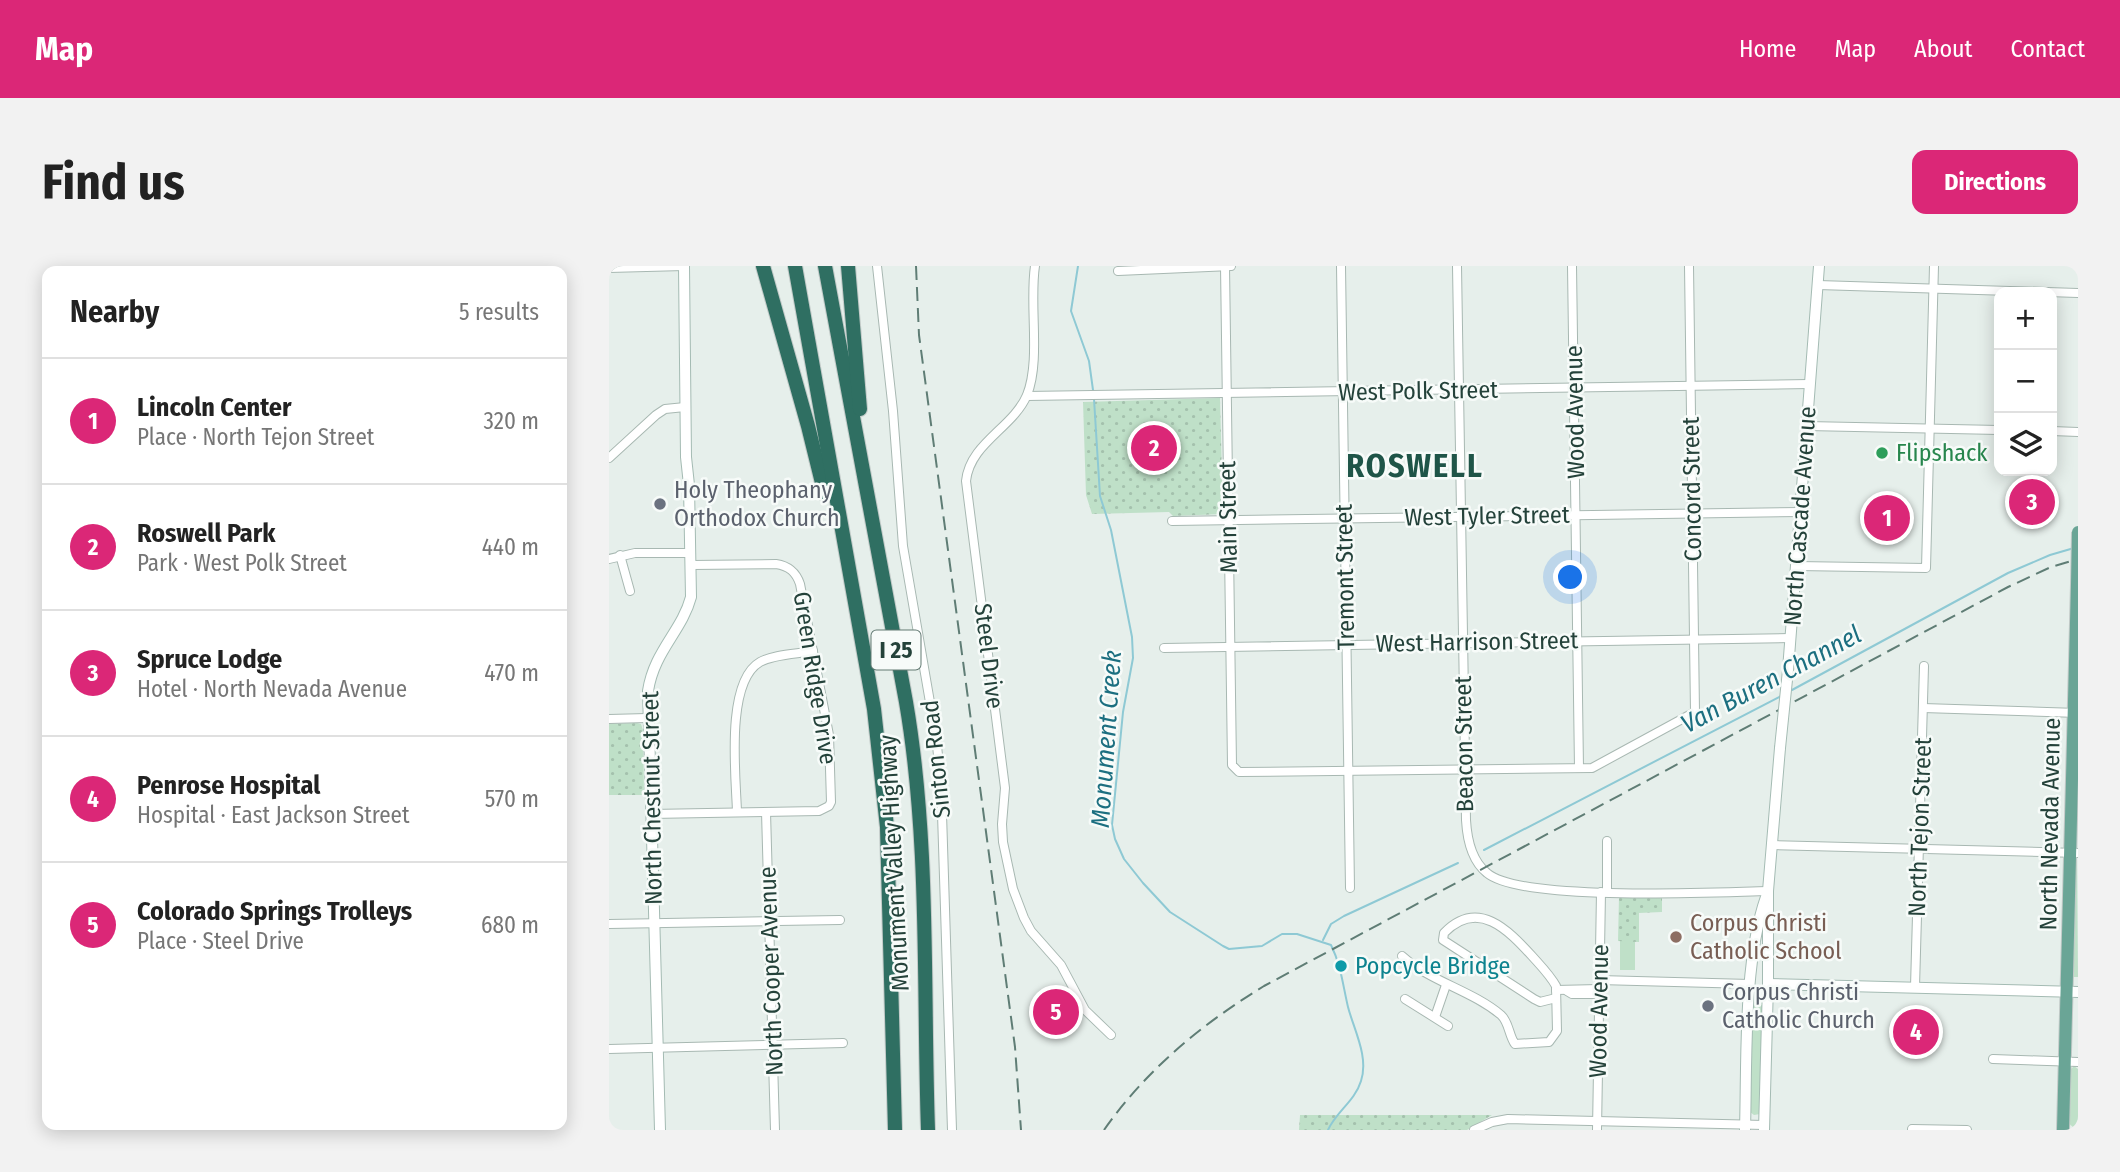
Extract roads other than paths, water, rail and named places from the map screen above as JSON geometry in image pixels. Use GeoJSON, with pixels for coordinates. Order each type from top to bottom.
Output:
{"type":"FeatureCollection","features":[{"type":"Feature","properties":{"kind":"highway"},"geometry":{"type":"LineString","coordinates":[[763,266],[849,577]]}},
{"type":"Feature","properties":{"kind":"highway","name":"Monument Valley Highway"},"geometry":{"type":"LineString","coordinates":[[795,266],[874,709],[884,794],[895,1130]]}},
{"type":"Feature","properties":{"kind":"highway","name":"Monument Valley Highway"},"geometry":{"type":"LineString","coordinates":[[825,266],[908,713],[917,784],[928,1130]]}},
{"type":"Feature","properties":{"kind":"highway"},"geometry":{"type":"LineString","coordinates":[[848,266],[865,477]]}},
{"type":"Feature","properties":{"kind":"main road","name":"North Chestnut Street"},"geometry":{"type":"LineString","coordinates":[[660,1130],[647,718],[652,670],[689,602],[692,565],[685,407],[684,266]]}},
{"type":"Feature","properties":{"kind":"main road","name":"North Cascade Avenue"},"geometry":{"type":"LineString","coordinates":[[1764,1128],[1768,891],[1789,670],[1819,266]]}},
{"type":"Feature","properties":{"kind":"main road","name":"North Nevada Avenue"},"geometry":{"type":"LineString","coordinates":[[2063,1130],[2072,1061],[2078,519]]}},
{"type":"Feature","properties":{"kind":"main road","name":"North Cascade Avenue"},"geometry":{"type":"LineString","coordinates":[[1745,1127],[1750,984],[1768,891]]}},
{"type":"Feature","properties":{"kind":"main road"},"geometry":{"type":"LineString","coordinates":[[1759,927],[1760,971],[1768,985],[2072,992]]}},
{"type":"Feature","properties":{"kind":"street"},"geometry":{"type":"LineString","coordinates":[[609,268],[684,266]]}},
{"type":"Feature","properties":{"kind":"street","name":"Sinton Road"},"geometry":{"type":"LineString","coordinates":[[877,266],[893,411],[903,546],[936,737],[941,782],[952,1130]]}},
{"type":"Feature","properties":{"kind":"street","name":"Steel Drive"},"geometry":{"type":"LineString","coordinates":[[1035,266],[1032,293],[1033,366],[1027,396],[1010,419],[975,455],[966,481],[1005,788],[1003,842],[1013,888],[1031,930],[1061,965],[1085,1010],[1111,1035]]}},
{"type":"Feature","properties":{"kind":"street","name":"Main Street"},"geometry":{"type":"LineString","coordinates":[[1225,266],[1234,769],[1239,772],[1349,771]]}},
{"type":"Feature","properties":{"kind":"street"},"geometry":{"type":"LineString","coordinates":[[1118,271],[1231,266]]}},
{"type":"Feature","properties":{"kind":"street","name":"Tremont Street"},"geometry":{"type":"LineString","coordinates":[[1341,266],[1350,888]]}},
{"type":"Feature","properties":{"kind":"street","name":"Beacon Street"},"geometry":{"type":"LineString","coordinates":[[1457,266],[1462,642],[1468,839],[1478,863],[1494,878],[1542,889],[1604,892]]}},
{"type":"Feature","properties":{"kind":"street","name":"Wood Avenue"},"geometry":{"type":"LineString","coordinates":[[1572,266],[1579,768]]}},
{"type":"Feature","properties":{"kind":"street","name":"Concord Street"},"geometry":{"type":"LineString","coordinates":[[1579,768],[1591,768],[1695,712],[1689,266]]}},
{"type":"Feature","properties":{"kind":"street"},"geometry":{"type":"LineString","coordinates":[[1797,566],[1926,568],[1934,266]]}},
{"type":"Feature","properties":{"kind":"street"},"geometry":{"type":"LineString","coordinates":[[1818,285],[2078,293]]}},
{"type":"Feature","properties":{"kind":"street","name":"West Polk Street"},"geometry":{"type":"LineString","coordinates":[[1027,396],[1809,384]]}},
{"type":"Feature","properties":{"kind":"street"},"geometry":{"type":"LineString","coordinates":[[609,458],[656,415],[665,409],[685,407]]}},
{"type":"Feature","properties":{"kind":"street"},"geometry":{"type":"LineString","coordinates":[[1807,426],[1994,430]]}},
{"type":"Feature","properties":{"kind":"street"},"geometry":{"type":"LineString","coordinates":[[2057,431],[2078,432]]}},
{"type":"Feature","properties":{"kind":"street","name":"West Tyler Street"},"geometry":{"type":"LineString","coordinates":[[1172,522],[1801,512]]}},
{"type":"Feature","properties":{"kind":"street"},"geometry":{"type":"LineString","coordinates":[[609,559],[620,555],[691,553]]}},
{"type":"Feature","properties":{"kind":"street"},"geometry":{"type":"LineString","coordinates":[[620,555],[630,591]]}},
{"type":"Feature","properties":{"kind":"street","name":"Green Ridge Drive"},"geometry":{"type":"LineString","coordinates":[[692,565],[776,564],[791,569],[800,584],[829,735],[831,800],[829,806],[819,811],[766,812]]}},
{"type":"Feature","properties":{"kind":"street","name":"West Harrison Street"},"geometry":{"type":"LineString","coordinates":[[1164,648],[1791,638]]}},
{"type":"Feature","properties":{"kind":"street"},"geometry":{"type":"LineString","coordinates":[[737,812],[736,710],[741,689],[753,667],[764,660],[813,651]]}},
{"type":"Feature","properties":{"kind":"street","name":"North Tejon Street"},"geometry":{"type":"LineString","coordinates":[[1915,987],[1924,666]]}},
{"type":"Feature","properties":{"kind":"street"},"geometry":{"type":"LineString","coordinates":[[1923,708],[2076,713]]}},
{"type":"Feature","properties":{"kind":"street"},"geometry":{"type":"LineString","coordinates":[[609,719],[647,718]]}},
{"type":"Feature","properties":{"kind":"street"},"geometry":{"type":"LineString","coordinates":[[1349,771],[1579,768]]}},
{"type":"Feature","properties":{"kind":"street"},"geometry":{"type":"LineString","coordinates":[[651,814],[766,812]]}},
{"type":"Feature","properties":{"kind":"street","name":"North Cooper Avenue"},"geometry":{"type":"LineString","coordinates":[[766,812],[775,1130]]}},
{"type":"Feature","properties":{"kind":"street","name":"Wood Avenue"},"geometry":{"type":"LineString","coordinates":[[1597,1125],[1599,988],[1607,841]]}},
{"type":"Feature","properties":{"kind":"street"},"geometry":{"type":"LineString","coordinates":[[1773,845],[2074,853]]}},
{"type":"Feature","properties":{"kind":"street"},"geometry":{"type":"LineString","coordinates":[[1604,892],[1768,891]]}},
{"type":"Feature","properties":{"kind":"street"},"geometry":{"type":"LineString","coordinates":[[1402,956],[1412,965],[1446,985],[1461,990],[1503,1017],[1515,1044],[1545,1044],[1552,1040],[1556,1031],[1556,994],[1553,979],[1508,930],[1494,921],[1479,918],[1466,920],[1444,933],[1443,940],[1540,1002],[1556,994],[1567,991],[1572,995],[1599,988],[1750,984]]}},
{"type":"Feature","properties":{"kind":"street"},"geometry":{"type":"LineString","coordinates":[[609,924],[840,920]]}},
{"type":"Feature","properties":{"kind":"street"},"geometry":{"type":"LineString","coordinates":[[1435,1017],[1446,985]]}},
{"type":"Feature","properties":{"kind":"street"},"geometry":{"type":"LineString","coordinates":[[1405,999],[1448,1026]]}},
{"type":"Feature","properties":{"kind":"street"},"geometry":{"type":"LineString","coordinates":[[609,1049],[843,1043]]}},
{"type":"Feature","properties":{"kind":"street"},"geometry":{"type":"LineString","coordinates":[[1993,1059],[2072,1061]]}},
{"type":"Feature","properties":{"kind":"street"},"geometry":{"type":"LineString","coordinates":[[1473,1130],[1499,1120],[1764,1128]]}},
{"type":"Feature","properties":{"kind":"street"},"geometry":{"type":"LineString","coordinates":[[1912,1129],[1967,1130]]}},
{"type":"Feature","properties":{"kind":"waterway","name":"Monument Creek"},"geometry":{"type":"LineString","coordinates":[[1078,266],[1071,311],[1089,361],[1093,390]]}},
{"type":"Feature","properties":{"kind":"waterway","name":"Monument Creek"},"geometry":{"type":"LineString","coordinates":[[1094,399],[1100,496],[1111,530],[1132,637],[1133,658],[1123,712],[1112,825],[1115,839],[1124,859],[1170,912],[1229,949],[1262,946],[1282,934],[1297,934],[1331,945],[1360,1044],[1363,1072],[1358,1088],[1328,1130]]}},
{"type":"Feature","properties":{"kind":"waterway","name":"Van Buren Channel"},"geometry":{"type":"LineString","coordinates":[[1792,690],[2008,573],[2074,548]]}},
{"type":"Feature","properties":{"kind":"waterway","name":"Van Buren Channel"},"geometry":{"type":"LineString","coordinates":[[1484,850],[1781,696]]}},
{"type":"Feature","properties":{"kind":"waterway","name":"Van Buren Channel"},"geometry":{"type":"LineString","coordinates":[[1323,940],[1331,924],[1344,916],[1458,863]]}},
{"type":"Feature","properties":{"kind":"railway"},"geometry":{"type":"LineString","coordinates":[[916,266],[919,335],[1015,1047],[1021,1130]]}},
{"type":"Feature","properties":{"kind":"railway"},"geometry":{"type":"LineString","coordinates":[[1104,1130],[1120,1108],[1157,1068],[1197,1032],[1264,986],[2008,587],[2051,567],[2078,559]]}},
{"type":"Feature","properties":{"kind":"place","name":"Roswell Park"},"geometry":{"type":"Point","coordinates":[1154,448]}},
{"type":"Feature","properties":{"kind":"place","name":"Flipshack"},"geometry":{"type":"Point","coordinates":[1882,453]}},
{"type":"Feature","properties":{"kind":"place","name":"Spruce Lodge"},"geometry":{"type":"Point","coordinates":[2032,502]}},
{"type":"Feature","properties":{"kind":"place","name":"Holy Theophany Orthodox Church"},"geometry":{"type":"Point","coordinates":[660,504]}},
{"type":"Feature","properties":{"kind":"place","name":"Lincoln Center"},"geometry":{"type":"Point","coordinates":[1887,518]}},
{"type":"Feature","properties":{"kind":"place","name":"Corpus Christi Catholic School"},"geometry":{"type":"Point","coordinates":[1676,937]}},
{"type":"Feature","properties":{"kind":"place","name":"Popcycle Bridge"},"geometry":{"type":"Point","coordinates":[1341,966]}},
{"type":"Feature","properties":{"kind":"place","name":"Corpus Christi Catholic Church"},"geometry":{"type":"Point","coordinates":[1708,1006]}},
{"type":"Feature","properties":{"kind":"place","name":"Colorado Springs Trolleys"},"geometry":{"type":"Point","coordinates":[1056,1012]}},
{"type":"Feature","properties":{"kind":"place","name":"Penrose Hospital"},"geometry":{"type":"Point","coordinates":[1916,1032]}},
{"type":"Feature","properties":{"kind":"district","name":"ROSWELL"},"geometry":{"type":"Point","coordinates":[1415,466]}}]}
